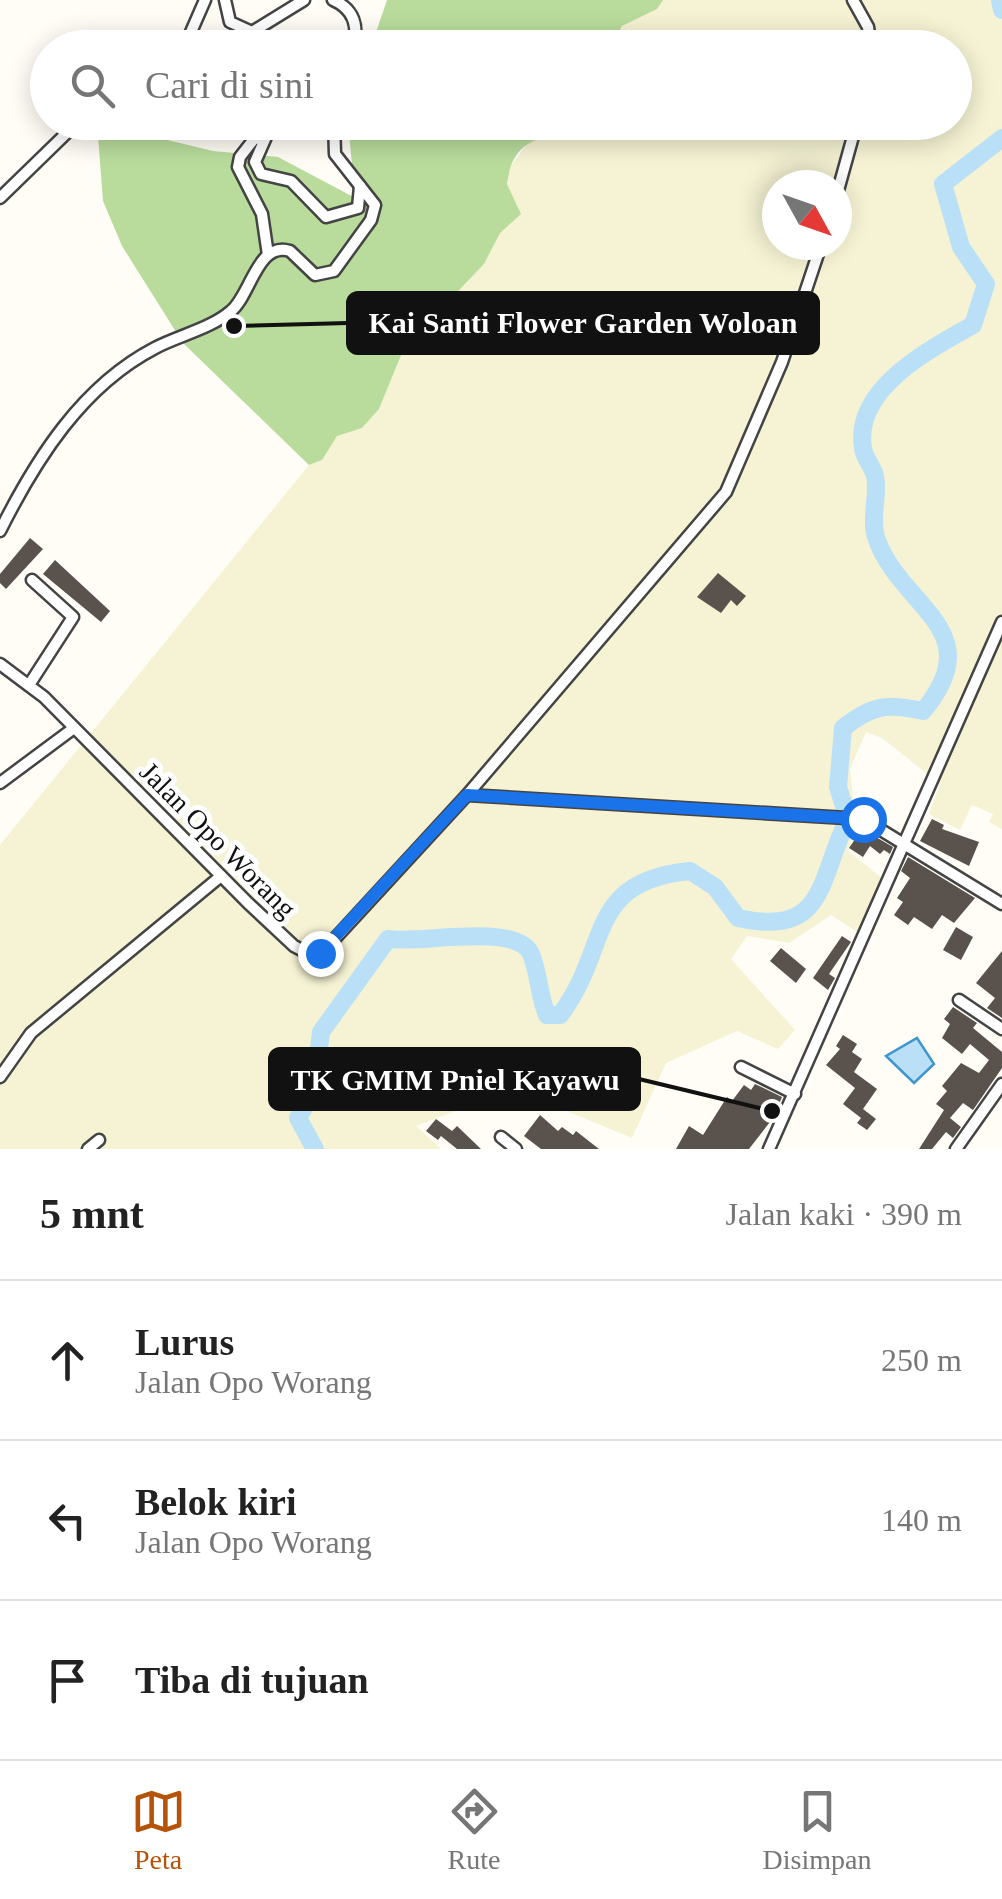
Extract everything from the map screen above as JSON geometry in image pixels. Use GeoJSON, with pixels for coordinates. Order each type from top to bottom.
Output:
{"type":"FeatureCollection","features":[{"type":"Feature","properties":{"kind":"street"},"geometry":{"type":"LineString","coordinates":[[192,30],[205,0]]}},
{"type":"Feature","properties":{"kind":"street"},"geometry":{"type":"LineString","coordinates":[[225,0],[230,22],[248,30]]}},
{"type":"Feature","properties":{"kind":"street"},"geometry":{"type":"LineString","coordinates":[[255,30],[304,0]]}},
{"type":"Feature","properties":{"kind":"street"},"geometry":{"type":"LineString","coordinates":[[332,0],[346,7],[355,22],[354,30]]}},
{"type":"Feature","properties":{"kind":"street"},"geometry":{"type":"LineString","coordinates":[[852,0],[868,30]]}},
{"type":"Feature","properties":{"kind":"street"},"geometry":{"type":"LineString","coordinates":[[0,198],[60,140]]}},
{"type":"Feature","properties":{"kind":"street"},"geometry":{"type":"LineString","coordinates":[[252,140],[240,156],[238,168],[262,214],[268,255]]}},
{"type":"Feature","properties":{"kind":"street"},"geometry":{"type":"LineString","coordinates":[[264,140],[255,162],[261,174],[291,181],[326,217],[358,208],[360,186]]}},
{"type":"Feature","properties":{"kind":"street"},"geometry":{"type":"LineString","coordinates":[[0,531],[22,486],[101,382],[154,348],[229,314],[268,255],[283,248],[316,275],[334,271],[374,212],[373,200],[335,154],[335,140]]}},
{"type":"Feature","properties":{"kind":"street"},"geometry":{"type":"LineString","coordinates":[[844,170],[852,140]]}},
{"type":"Feature","properties":{"kind":"street"},"geometry":{"type":"LineString","coordinates":[[467,795],[726,492],[782,362],[816,260]]}},
{"type":"Feature","properties":{"kind":"street"},"geometry":{"type":"LineString","coordinates":[[29,684],[73,617],[32,580]]}},
{"type":"Feature","properties":{"kind":"street"},"geometry":{"type":"LineString","coordinates":[[769,1149],[1002,622]]}},
{"type":"Feature","properties":{"kind":"street","name":"Jalan Opo Worang"},"geometry":{"type":"LineString","coordinates":[[0,664],[29,684],[294,946],[313,956],[328,946],[467,795]]}},
{"type":"Feature","properties":{"kind":"street"},"geometry":{"type":"LineString","coordinates":[[0,783],[74,728]]}},
{"type":"Feature","properties":{"kind":"street"},"geometry":{"type":"LineString","coordinates":[[467,795],[863,819],[1002,904]]}},
{"type":"Feature","properties":{"kind":"street"},"geometry":{"type":"LineString","coordinates":[[0,1076],[31,1034],[60,1014],[221,876]]}},
{"type":"Feature","properties":{"kind":"street"},"geometry":{"type":"LineString","coordinates":[[959,1000],[1002,1030]]}},
{"type":"Feature","properties":{"kind":"street"},"geometry":{"type":"LineString","coordinates":[[741,1066],[795,1094]]}},
{"type":"Feature","properties":{"kind":"street"},"geometry":{"type":"LineString","coordinates":[[956,1149],[1002,1084]]}},
{"type":"Feature","properties":{"kind":"street"},"geometry":{"type":"LineString","coordinates":[[500,1137],[516,1149]]}},
{"type":"Feature","properties":{"kind":"street"},"geometry":{"type":"LineString","coordinates":[[88,1149],[99,1140]]}},
{"type":"Feature","properties":{"kind":"shaded area"},"geometry":{"type":"Polygon","coordinates":[[[663,0],[1002,0],[1002,829],[989,822],[993,814],[972,805],[960,830],[929,814],[940,784],[882,738],[866,732],[850,769],[856,827],[848,851],[888,883],[865,937],[831,915],[789,943],[747,936],[731,959],[795,1030],[778,1049],[737,1031],[666,1063],[632,1138],[557,1107],[499,1107],[461,1109],[416,1126],[441,1149],[0,1149],[0,845],[309,465],[322,460],[337,435],[362,428],[379,409],[404,348],[484,264],[499,233],[520,214],[507,184],[509,169],[530,140],[972,140],[972,30],[620,30],[656,9],[663,0]]]}},
{"type":"Feature","properties":{"kind":"green space"},"geometry":{"type":"Polygon","coordinates":[[[387,0],[663,0],[657,9],[620,30],[377,30],[387,0]]]}},
{"type":"Feature","properties":{"kind":"green space"},"geometry":{"type":"Polygon","coordinates":[[[98,140],[167,140],[213,151],[278,157],[380,211],[353,175],[350,140],[538,140],[516,156],[507,184],[521,214],[500,233],[484,264],[404,348],[379,409],[362,428],[337,436],[322,460],[309,465],[183,343],[122,246],[103,201],[98,140]]]}},
{"type":"Feature","properties":{"kind":"water"},"geometry":{"type":"Polygon","coordinates":[[[917,1038],[934,1064],[914,1083],[886,1056],[917,1038]]]}},
{"type":"Feature","properties":{"kind":"building"},"geometry":{"type":"Polygon","coordinates":[[[30,538],[43,549],[6,589],[0,583],[0,574],[30,538]]]}},
{"type":"Feature","properties":{"kind":"building"},"geometry":{"type":"Polygon","coordinates":[[[55,560],[110,611],[101,622],[43,574],[55,560]]]}},
{"type":"Feature","properties":{"kind":"building"},"geometry":{"type":"Polygon","coordinates":[[[718,573],[746,596],[737,606],[731,600],[721,613],[697,597],[718,573]]]}},
{"type":"Feature","properties":{"kind":"building"},"geometry":{"type":"Polygon","coordinates":[[[932,819],[944,825],[942,829],[979,842],[969,866],[920,841],[932,819]]]}},
{"type":"Feature","properties":{"kind":"building"},"geometry":{"type":"Polygon","coordinates":[[[862,829],[893,847],[890,854],[884,850],[880,854],[870,846],[863,857],[849,848],[862,829]]]}},
{"type":"Feature","properties":{"kind":"building"},"geometry":{"type":"Polygon","coordinates":[[[908,857],[975,898],[954,923],[942,915],[932,929],[914,917],[908,925],[894,915],[903,902],[897,898],[910,878],[901,871],[908,857]]]}},
{"type":"Feature","properties":{"kind":"building"},"geometry":{"type":"Polygon","coordinates":[[[956,927],[973,937],[961,960],[943,950],[956,927]]]}},
{"type":"Feature","properties":{"kind":"building"},"geometry":{"type":"Polygon","coordinates":[[[842,936],[851,942],[829,974],[835,978],[828,990],[813,978],[842,936]]]}},
{"type":"Feature","properties":{"kind":"building"},"geometry":{"type":"Polygon","coordinates":[[[781,948],[806,969],[796,983],[770,961],[781,948]]]}},
{"type":"Feature","properties":{"kind":"building"},"geometry":{"type":"Polygon","coordinates":[[[1002,951],[1002,1018],[987,1008],[995,998],[976,983],[1002,951]]]}},
{"type":"Feature","properties":{"kind":"building"},"geometry":{"type":"Polygon","coordinates":[[[953,1007],[977,1023],[973,1028],[1002,1052],[1002,1068],[973,1110],[963,1103],[950,1118],[961,1127],[953,1138],[946,1132],[932,1149],[919,1149],[944,1110],[936,1104],[947,1091],[942,1086],[961,1063],[979,1073],[989,1060],[970,1044],[962,1054],[942,1038],[950,1024],[944,1019],[953,1007]]]}},
{"type":"Feature","properties":{"kind":"building"},"geometry":{"type":"Polygon","coordinates":[[[843,1035],[857,1044],[852,1052],[862,1059],[854,1072],[877,1089],[863,1109],[876,1119],[867,1130],[857,1123],[861,1118],[843,1104],[855,1088],[826,1065],[840,1049],[836,1046],[843,1035]]]}},
{"type":"Feature","properties":{"kind":"building"},"geometry":{"type":"Polygon","coordinates":[[[755,1084],[782,1097],[773,1118],[749,1149],[676,1149],[689,1126],[703,1135],[727,1097],[732,1101],[744,1085],[751,1090],[755,1084]]]}},
{"type":"Feature","properties":{"kind":"building"},"geometry":{"type":"Polygon","coordinates":[[[540,1115],[558,1131],[562,1127],[573,1135],[576,1131],[599,1149],[541,1149],[524,1136],[540,1115]]]}},
{"type":"Feature","properties":{"kind":"building"},"geometry":{"type":"Polygon","coordinates":[[[436,1119],[452,1131],[457,1126],[481,1149],[457,1149],[441,1136],[438,1140],[426,1131],[436,1119]]]}},
{"type":"Feature","properties":{"kind":"waterway"},"geometry":{"type":"LineString","coordinates":[[1000,0],[1002,10]]}},
{"type":"Feature","properties":{"kind":"waterway"},"geometry":{"type":"LineString","coordinates":[[315,1149],[298,1118],[314,1090],[321,1032],[388,939],[467,936],[522,944],[534,961],[547,1015],[560,1015],[576,990],[604,922],[616,904],[632,888],[656,877],[690,871],[715,887],[738,918],[767,922],[789,919],[815,899],[848,819],[838,787],[843,728],[880,708],[923,711],[942,683],[948,659],[945,638],[887,561],[876,537],[876,483],[864,452],[863,426],[870,407],[898,373],[973,325],[986,284],[961,247],[943,184],[1002,138]]}},
{"type":"Feature","properties":{"kind":"place","name":"Kai Santi Flower Garden Woloan"},"geometry":{"type":"Point","coordinates":[234,326]}},
{"type":"Feature","properties":{"kind":"place","name":"TK GMIM Pniel Kayawu"},"geometry":{"type":"Point","coordinates":[772,1111]}},
{"type":"Feature","properties":{"kind":"route"},"geometry":{"type":"LineString","coordinates":[[320,953],[467,795],[863,819]]}}]}
